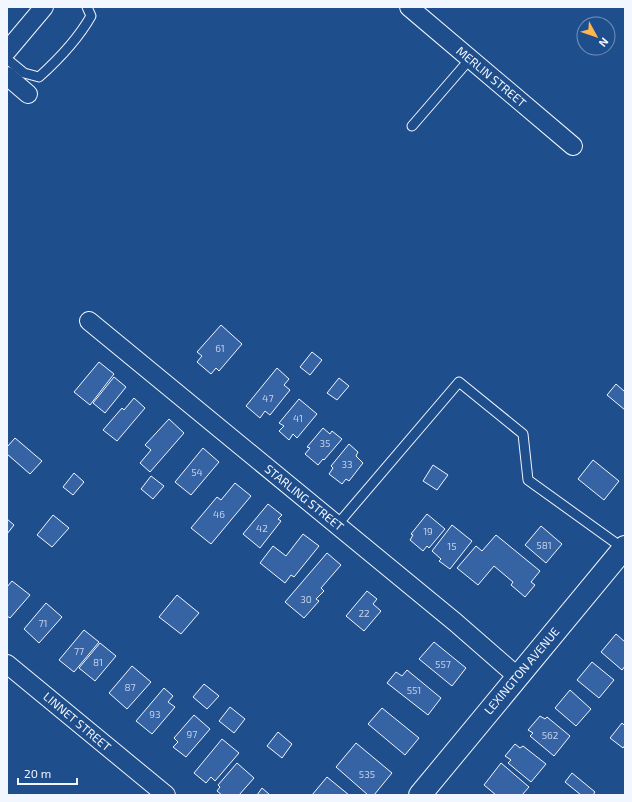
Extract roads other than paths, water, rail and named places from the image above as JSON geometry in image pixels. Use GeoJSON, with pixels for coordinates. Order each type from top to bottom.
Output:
{"type":"FeatureCollection","features":[{"type":"Feature","properties":{"kind":"main road","name":"LEXINGTON AVENUE"},"geometry":{"type":"LineString","coordinates":[[428,792],[518,677],[625,549]]}},
{"type":"Feature","properties":{"kind":"street"},"geometry":{"type":"LineString","coordinates":[[7,51],[44,7]]}},
{"type":"Feature","properties":{"kind":"street","name":"MERLIN STREET"},"geometry":{"type":"LineString","coordinates":[[409,7],[573,146]]}},
{"type":"Feature","properties":{"kind":"street"},"geometry":{"type":"LineString","coordinates":[[7,76],[28,94]]}},
{"type":"Feature","properties":{"kind":"street","name":"STARLING STREET"},"geometry":{"type":"LineString","coordinates":[[89,321],[455,622],[518,677]]}},
{"type":"Feature","properties":{"kind":"street","name":"LINNET STREET"},"geometry":{"type":"LineString","coordinates":[[7,664],[166,795]]}},
{"type":"Feature","properties":{"kind":"lane"},"geometry":{"type":"LineString","coordinates":[[7,59],[24,73],[40,76],[53,64],[84,28],[91,16],[87,7]]}},
{"type":"Feature","properties":{"kind":"lane"},"geometry":{"type":"LineString","coordinates":[[412,126],[470,59]]}},
{"type":"Feature","properties":{"kind":"lane"},"geometry":{"type":"LineString","coordinates":[[337,525],[459,382],[523,434],[528,480],[625,549]]}}]}
